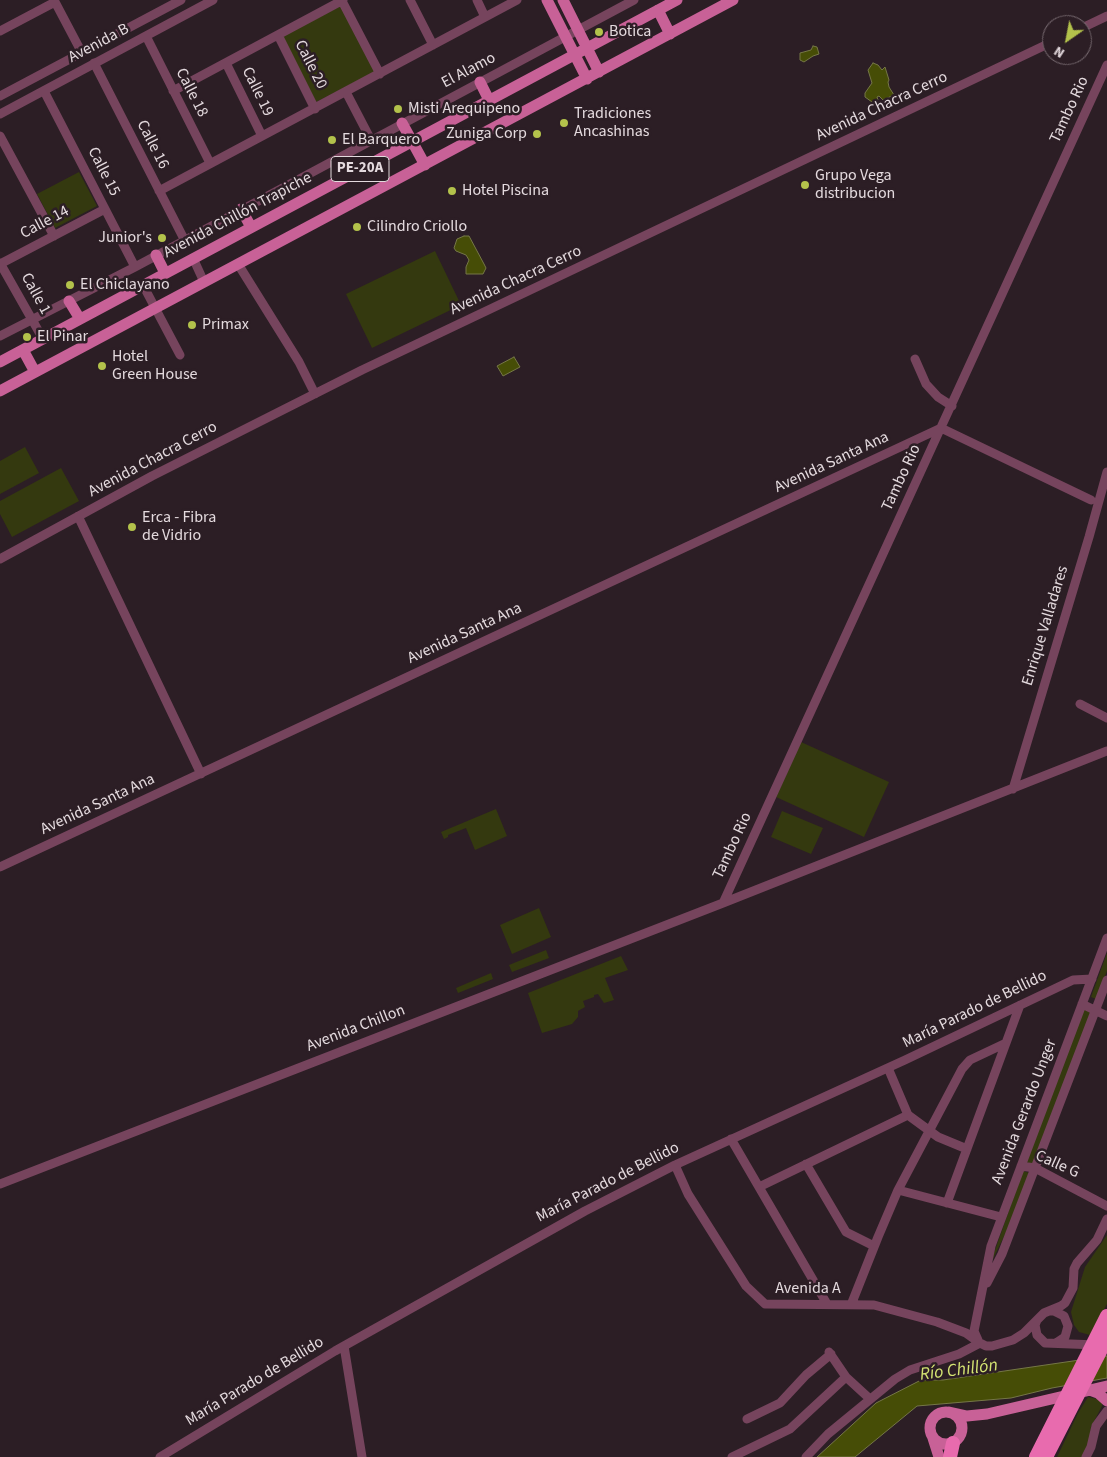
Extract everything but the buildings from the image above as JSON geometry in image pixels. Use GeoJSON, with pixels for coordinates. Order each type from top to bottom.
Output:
{"type":"FeatureCollection","features":[{"type":"Feature","properties":{"kind":"highway"},"geometry":{"type":"LineString","coordinates":[[1046,1457],[1062,1414],[1107,1316]]}},
{"type":"Feature","properties":{"kind":"highway"},"geometry":{"type":"LineString","coordinates":[[1036,1457],[1107,1338]]}},
{"type":"Feature","properties":{"kind":"highway"},"geometry":{"type":"LineString","coordinates":[[950,1457],[957,1438]]}},
{"type":"Feature","properties":{"kind":"main road"},"geometry":{"type":"LineString","coordinates":[[547,0],[587,79]]}},
{"type":"Feature","properties":{"kind":"main road"},"geometry":{"type":"LineString","coordinates":[[563,0],[599,72]]}},
{"type":"Feature","properties":{"kind":"main road","name":"Avenida Chillón Trapiche"},"geometry":{"type":"LineString","coordinates":[[0,362],[677,0]]}},
{"type":"Feature","properties":{"kind":"main road","name":"PE-20A"},"geometry":{"type":"LineString","coordinates":[[0,391],[733,0]]}},
{"type":"Feature","properties":{"kind":"main road"},"geometry":{"type":"LineString","coordinates":[[658,10],[670,34]]}},
{"type":"Feature","properties":{"kind":"main road"},"geometry":{"type":"LineString","coordinates":[[480,82],[489,100]]}},
{"type":"Feature","properties":{"kind":"main road"},"geometry":{"type":"LineString","coordinates":[[402,123],[425,165]]}},
{"type":"Feature","properties":{"kind":"main road"},"geometry":{"type":"LineString","coordinates":[[241,209],[252,227]]}},
{"type":"Feature","properties":{"kind":"main road"},"geometry":{"type":"LineString","coordinates":[[156,255],[165,273]]}},
{"type":"Feature","properties":{"kind":"main road"},"geometry":{"type":"LineString","coordinates":[[69,300],[80,319]]}},
{"type":"Feature","properties":{"kind":"main road"},"geometry":{"type":"LineString","coordinates":[[23,350],[35,372]]}},
{"type":"Feature","properties":{"kind":"main road"},"geometry":{"type":"LineString","coordinates":[[939,1457],[930,1428],[932,1419],[940,1413],[949,1412],[972,1416],[987,1414],[1107,1387],[1107,1400]]}},
{"type":"Feature","properties":{"kind":"main road"},"geometry":{"type":"LineString","coordinates":[[1090,1390],[1107,1400]]}},
{"type":"Feature","properties":{"kind":"main road"},"geometry":{"type":"LineString","coordinates":[[949,1412],[960,1420],[957,1438]]}},
{"type":"Feature","properties":{"kind":"main road"},"geometry":{"type":"LineString","coordinates":[[933,1438],[944,1444],[957,1438],[972,1422],[987,1414]]}},
{"type":"Feature","properties":{"kind":"street","name":"Avenida B"},"geometry":{"type":"LineString","coordinates":[[0,96],[181,0]]}},
{"type":"Feature","properties":{"kind":"street","name":"Avenida B"},"geometry":{"type":"LineString","coordinates":[[0,114],[146,36],[201,3],[213,0]]}},
{"type":"Feature","properties":{"kind":"street"},"geometry":{"type":"LineString","coordinates":[[173,90],[343,0],[380,74]]}},
{"type":"Feature","properties":{"kind":"street"},"geometry":{"type":"LineString","coordinates":[[410,0],[433,45]]}},
{"type":"Feature","properties":{"kind":"street"},"geometry":{"type":"LineString","coordinates":[[477,0],[485,17]]}},
{"type":"Feature","properties":{"kind":"street"},"geometry":{"type":"LineString","coordinates":[[159,191],[517,0]]}},
{"type":"Feature","properties":{"kind":"street","name":"El Alamo"},"geometry":{"type":"LineString","coordinates":[[0,336],[135,267],[184,239],[634,0]]}},
{"type":"Feature","properties":{"kind":"street"},"geometry":{"type":"LineString","coordinates":[[1,27],[55,1],[82,53]]}},
{"type":"Feature","properties":{"kind":"street"},"geometry":{"type":"LineString","coordinates":[[1092,23],[1107,16]]}},
{"type":"Feature","properties":{"kind":"street","name":"Calle 20"},"geometry":{"type":"LineString","coordinates":[[278,35],[315,109]]}},
{"type":"Feature","properties":{"kind":"street","name":"Calle 18"},"geometry":{"type":"LineString","coordinates":[[146,36],[210,163]]}},
{"type":"Feature","properties":{"kind":"street","name":"Avenida Chacra Cerro"},"geometry":{"type":"LineString","coordinates":[[0,559],[152,476],[362,370],[1042,47]]}},
{"type":"Feature","properties":{"kind":"street","name":"Calle 19"},"geometry":{"type":"LineString","coordinates":[[226,62],[262,136]]}},
{"type":"Feature","properties":{"kind":"street","name":"Calle 16"},"geometry":{"type":"LineString","coordinates":[[94,63],[184,239]]}},
{"type":"Feature","properties":{"kind":"street","name":"Tambo Rio"},"geometry":{"type":"LineString","coordinates":[[723,903],[1107,65]]}},
{"type":"Feature","properties":{"kind":"street","name":"Calle 15"},"geometry":{"type":"LineString","coordinates":[[44,91],[135,267]]}},
{"type":"Feature","properties":{"kind":"street"},"geometry":{"type":"LineString","coordinates":[[346,92],[371,140]]}},
{"type":"Feature","properties":{"kind":"street"},"geometry":{"type":"LineString","coordinates":[[0,136],[54,236]]}},
{"type":"Feature","properties":{"kind":"street","name":"Calle 14"},"geometry":{"type":"LineString","coordinates":[[0,263],[105,209]]}},
{"type":"Feature","properties":{"kind":"street"},"geometry":{"type":"LineString","coordinates":[[193,258],[204,282]]}},
{"type":"Feature","properties":{"kind":"street","name":"Calle 1"},"geometry":{"type":"LineString","coordinates":[[0,263],[43,339]]}},
{"type":"Feature","properties":{"kind":"street"},"geometry":{"type":"LineString","coordinates":[[238,264],[299,362],[315,394]]}},
{"type":"Feature","properties":{"kind":"street"},"geometry":{"type":"LineString","coordinates":[[143,284],[180,354]]}},
{"type":"Feature","properties":{"kind":"street"},"geometry":{"type":"LineString","coordinates":[[915,358],[926,384],[938,397],[952,406]]}},
{"type":"Feature","properties":{"kind":"street"},"geometry":{"type":"LineString","coordinates":[[941,428],[1091,500]]}},
{"type":"Feature","properties":{"kind":"street","name":"Avenida Santa Ana"},"geometry":{"type":"LineString","coordinates":[[0,867],[941,428]]}},
{"type":"Feature","properties":{"kind":"street","name":"Enrique Valladares"},"geometry":{"type":"LineString","coordinates":[[1012,788],[1107,472]]}},
{"type":"Feature","properties":{"kind":"street"},"geometry":{"type":"LineString","coordinates":[[78,516],[201,774]]}},
{"type":"Feature","properties":{"kind":"street"},"geometry":{"type":"LineString","coordinates":[[1080,704],[1107,718]]}},
{"type":"Feature","properties":{"kind":"street"},"geometry":{"type":"LineString","coordinates":[[723,903],[1107,751]]}},
{"type":"Feature","properties":{"kind":"street","name":"Avenida Chillon"},"geometry":{"type":"LineString","coordinates":[[0,1184],[723,903]]}},
{"type":"Feature","properties":{"kind":"street","name":"Avenida Gerardo Unger"},"geometry":{"type":"LineString","coordinates":[[980,1343],[974,1331],[991,1246],[1107,938]]}},
{"type":"Feature","properties":{"kind":"street","name":"María Parado de Bellido"},"geometry":{"type":"LineString","coordinates":[[160,1457],[344,1346],[585,1211],[674,1165],[888,1068],[1073,980],[1092,979]]}},
{"type":"Feature","properties":{"kind":"street","name":"Avenida Gerardo Unger"},"geometry":{"type":"LineString","coordinates":[[980,1299],[1002,1254],[1107,980]]}},
{"type":"Feature","properties":{"kind":"street"},"geometry":{"type":"LineString","coordinates":[[1082,1004],[1107,1016]]}},
{"type":"Feature","properties":{"kind":"street"},"geometry":{"type":"LineString","coordinates":[[947,1203],[1020,1005]]}},
{"type":"Feature","properties":{"kind":"street"},"geometry":{"type":"LineString","coordinates":[[851,1305],[898,1190],[965,1063],[1006,1043]]}},
{"type":"Feature","properties":{"kind":"street"},"geometry":{"type":"LineString","coordinates":[[888,1068],[908,1115],[938,1136],[967,1149]]}},
{"type":"Feature","properties":{"kind":"street"},"geometry":{"type":"LineString","coordinates":[[759,1187],[908,1115]]}},
{"type":"Feature","properties":{"kind":"street"},"geometry":{"type":"LineString","coordinates":[[732,1139],[827,1304]]}},
{"type":"Feature","properties":{"kind":"street"},"geometry":{"type":"LineString","coordinates":[[806,1164],[846,1232],[874,1246]]}},
{"type":"Feature","properties":{"kind":"street","name":"Avenida A"},"geometry":{"type":"LineString","coordinates":[[674,1165],[688,1194],[746,1286],[765,1304],[874,1305],[966,1332],[980,1343]]}},
{"type":"Feature","properties":{"kind":"street","name":"Calle G"},"geometry":{"type":"LineString","coordinates":[[1021,1166],[1035,1168],[1107,1206]]}},
{"type":"Feature","properties":{"kind":"street"},"geometry":{"type":"LineString","coordinates":[[898,1190],[1001,1217]]}},
{"type":"Feature","properties":{"kind":"street"},"geometry":{"type":"LineString","coordinates":[[1013,1340],[1024,1333],[1040,1316],[1061,1306],[1069,1297],[1073,1288],[1074,1270],[1077,1263],[1097,1240],[1107,1219]]}},
{"type":"Feature","properties":{"kind":"street"},"geometry":{"type":"LineString","coordinates":[[1049,1311],[1054,1311],[1064,1316],[1072,1336],[1082,1344]]}},
{"type":"Feature","properties":{"kind":"street"},"geometry":{"type":"LineString","coordinates":[[1036,1320],[1035,1330],[1040,1340],[1045,1343]]}},
{"type":"Feature","properties":{"kind":"street"},"geometry":{"type":"LineString","coordinates":[[1056,1344],[1065,1337],[1068,1326]]}},
{"type":"Feature","properties":{"kind":"street"},"geometry":{"type":"LineString","coordinates":[[806,1457],[828,1434],[896,1379],[910,1370],[959,1354],[980,1343],[992,1346],[1013,1340],[1025,1339],[1056,1344],[1107,1344]]}},
{"type":"Feature","properties":{"kind":"street"},"geometry":{"type":"LineString","coordinates":[[344,1346],[362,1457]]}},
{"type":"Feature","properties":{"kind":"street"},"geometry":{"type":"LineString","coordinates":[[747,1419],[780,1402],[830,1353],[846,1377],[870,1399]]}},
{"type":"Feature","properties":{"kind":"street"},"geometry":{"type":"LineString","coordinates":[[732,1457],[790,1429],[846,1377]]}},
{"type":"Feature","properties":{"kind":"street"},"geometry":{"type":"LineString","coordinates":[[1086,1457],[1091,1447],[1096,1426],[1107,1411]]}},
{"type":"Feature","properties":{"kind":"shaded area"},"geometry":{"type":"Polygon","coordinates":[[[341,6],[375,72],[316,102],[282,36],[341,6]]]}},
{"type":"Feature","properties":{"kind":"shaded area"},"geometry":{"type":"Polygon","coordinates":[[[813,46],[817,47],[819,54],[804,62],[800,60],[800,53],[811,50],[813,46]]]}},
{"type":"Feature","properties":{"kind":"shaded area"},"geometry":{"type":"Polygon","coordinates":[[[873,63],[882,70],[885,67],[889,87],[894,95],[883,100],[879,96],[877,97],[878,100],[875,100],[877,102],[872,102],[865,97],[865,93],[872,83],[868,70],[873,63]]]}},
{"type":"Feature","properties":{"kind":"shaded area"},"geometry":{"type":"Polygon","coordinates":[[[79,172],[97,206],[55,228],[37,194],[79,172]]]}},
{"type":"Feature","properties":{"kind":"shaded area"},"geometry":{"type":"Polygon","coordinates":[[[469,236],[486,268],[483,274],[466,274],[469,260],[466,255],[456,251],[454,248],[457,239],[469,236]]]}},
{"type":"Feature","properties":{"kind":"shaded area"},"geometry":{"type":"Polygon","coordinates":[[[435,251],[461,305],[372,348],[346,294],[435,251]]]}},
{"type":"Feature","properties":{"kind":"shaded area"},"geometry":{"type":"Polygon","coordinates":[[[514,357],[520,367],[503,376],[497,366],[514,357]]]}},
{"type":"Feature","properties":{"kind":"shaded area"},"geometry":{"type":"Polygon","coordinates":[[[25,447],[39,473],[0,494],[0,461],[25,447]]]}},
{"type":"Feature","properties":{"kind":"shaded area"},"geometry":{"type":"Polygon","coordinates":[[[61,468],[79,501],[12,537],[0,514],[0,501],[61,468]]]}},
{"type":"Feature","properties":{"kind":"shaded area"},"geometry":{"type":"Polygon","coordinates":[[[801,742],[889,782],[864,837],[776,797],[801,742]]]}},
{"type":"Feature","properties":{"kind":"shaded area"},"geometry":{"type":"Polygon","coordinates":[[[496,809],[507,836],[475,850],[466,828],[448,835],[444,839],[441,832],[496,809]]]}},
{"type":"Feature","properties":{"kind":"shaded area"},"geometry":{"type":"Polygon","coordinates":[[[782,811],[823,828],[811,854],[771,837],[782,811]]]}},
{"type":"Feature","properties":{"kind":"shaded area"},"geometry":{"type":"Polygon","coordinates":[[[539,908],[551,937],[512,954],[500,925],[539,908]]]}},
{"type":"Feature","properties":{"kind":"shaded area"},"geometry":{"type":"Polygon","coordinates":[[[546,950],[549,958],[512,972],[509,965],[546,950]]]}},
{"type":"Feature","properties":{"kind":"shaded area"},"geometry":{"type":"Polygon","coordinates":[[[1107,953],[1107,971],[1096,999],[1091,997],[1107,953]]]}},
{"type":"Feature","properties":{"kind":"shaded area"},"geometry":{"type":"Polygon","coordinates":[[[621,956],[628,970],[605,978],[614,1000],[604,1003],[598,994],[594,995],[594,997],[583,1001],[585,1007],[578,1011],[578,1017],[572,1024],[542,1033],[528,993],[621,956]]]}},
{"type":"Feature","properties":{"kind":"shaded area"},"geometry":{"type":"Polygon","coordinates":[[[491,973],[493,979],[458,993],[456,988],[491,973]]]}},
{"type":"Feature","properties":{"kind":"shaded area"},"geometry":{"type":"Polygon","coordinates":[[[1085,1007],[1092,1011],[1033,1164],[1025,1162],[1085,1007]]]}},
{"type":"Feature","properties":{"kind":"shaded area"},"geometry":{"type":"Polygon","coordinates":[[[1023,1171],[1029,1173],[1010,1224],[989,1267],[1023,1171]]]}},
{"type":"Feature","properties":{"kind":"shaded area"},"geometry":{"type":"Polygon","coordinates":[[[1107,1235],[1107,1304],[1090,1335],[1079,1332],[1074,1325],[1071,1312],[1085,1267],[1107,1235]]]}},
{"type":"Feature","properties":{"kind":"shaded area"},"geometry":{"type":"Polygon","coordinates":[[[1107,1356],[1107,1378],[1011,1398],[917,1406],[855,1457],[817,1457],[876,1403],[921,1380],[943,1380],[1107,1356]]]}},
{"type":"Feature","properties":{"kind":"shaded area"},"geometry":{"type":"Polygon","coordinates":[[[1088,1397],[1097,1399],[1102,1403],[1102,1406],[1091,1427],[1084,1457],[1057,1457],[1078,1413],[1088,1397]]]}},
{"type":"Feature","properties":{"kind":"place","name":"Botica"},"geometry":{"type":"Point","coordinates":[599,32]}},
{"type":"Feature","properties":{"kind":"place","name":"Misti Arequipeno"},"geometry":{"type":"Point","coordinates":[398,109]}},
{"type":"Feature","properties":{"kind":"place","name":"Tradiciones Ancashinas"},"geometry":{"type":"Point","coordinates":[564,123]}},
{"type":"Feature","properties":{"kind":"place","name":"Zuniga Corp"},"geometry":{"type":"Point","coordinates":[537,134]}},
{"type":"Feature","properties":{"kind":"place","name":"El Barquero"},"geometry":{"type":"Point","coordinates":[332,140]}},
{"type":"Feature","properties":{"kind":"place","name":"Grupo Vega distribucion"},"geometry":{"type":"Point","coordinates":[805,185]}},
{"type":"Feature","properties":{"kind":"place","name":"Hotel Piscina"},"geometry":{"type":"Point","coordinates":[452,191]}},
{"type":"Feature","properties":{"kind":"place","name":"Cilindro Criollo"},"geometry":{"type":"Point","coordinates":[357,227]}},
{"type":"Feature","properties":{"kind":"place","name":"Junior's"},"geometry":{"type":"Point","coordinates":[162,238]}},
{"type":"Feature","properties":{"kind":"place","name":"El Chiclayano"},"geometry":{"type":"Point","coordinates":[70,285]}},
{"type":"Feature","properties":{"kind":"place","name":"Primax"},"geometry":{"type":"Point","coordinates":[192,325]}},
{"type":"Feature","properties":{"kind":"place","name":"El Pinar"},"geometry":{"type":"Point","coordinates":[27,337]}},
{"type":"Feature","properties":{"kind":"place","name":"Hotel Green House"},"geometry":{"type":"Point","coordinates":[102,366]}},
{"type":"Feature","properties":{"kind":"place","name":"Erca - Fibra de Vidrio"},"geometry":{"type":"Point","coordinates":[132,527]}},
{"type":"Feature","properties":{"kind":"water label","name":"Río Chillón"},"geometry":{"type":"Point","coordinates":[959,1371]}}]}
